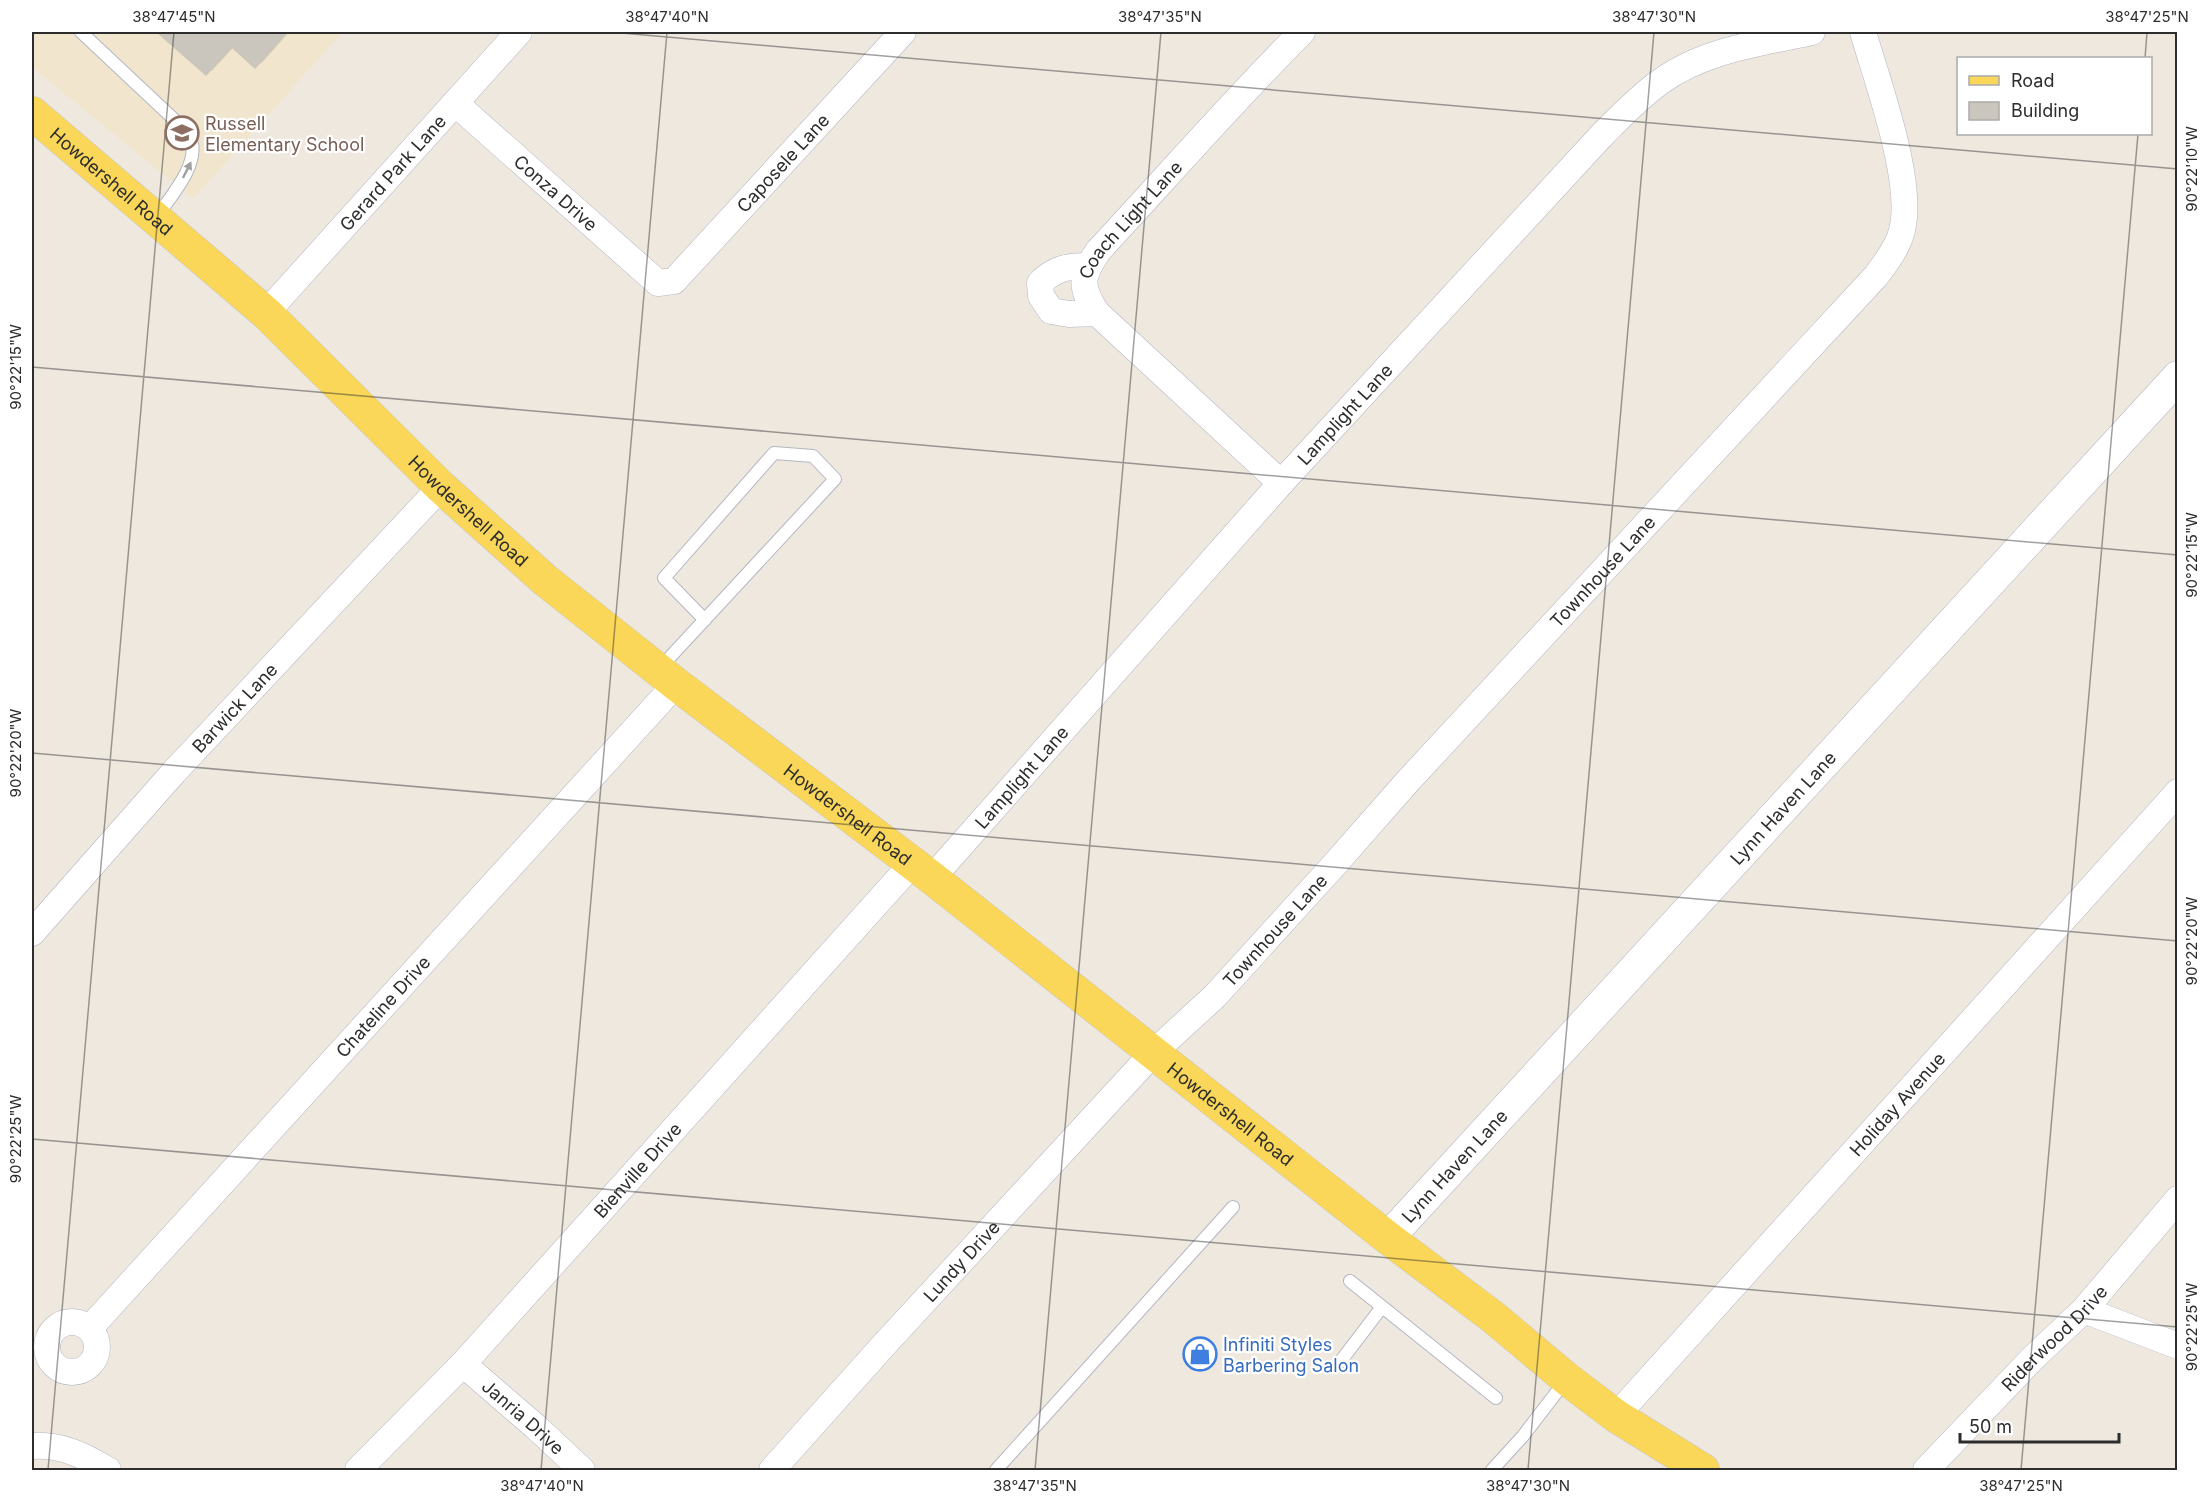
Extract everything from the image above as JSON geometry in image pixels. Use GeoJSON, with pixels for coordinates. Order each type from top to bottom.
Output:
{"type":"FeatureCollection","features":[{"type":"Feature","properties":{"kind":"main road","name":"Howdershell Road"},"geometry":{"type":"LineString","coordinates":[[32,113],[266,313],[441,487],[545,580],[667,677],[922,871],[1388,1238],[1493,1317],[1616,1416],[1703,1470]]}},
{"type":"Feature","properties":{"kind":"street","name":"Gerard Park Lane"},"geometry":{"type":"LineString","coordinates":[[266,313],[519,32]]}},
{"type":"Feature","properties":{"kind":"street","name":"Caposele Lane"},"geometry":{"type":"LineString","coordinates":[[658,284],[674,281],[903,32]]}},
{"type":"Feature","properties":{"kind":"street","name":"Coach Light Lane"},"geometry":{"type":"LineString","coordinates":[[1281,483],[1097,313],[1086,297],[1084,280],[1088,266],[1099,250],[1186,157],[1246,88],[1302,32]]}},
{"type":"Feature","properties":{"kind":"street","name":"Lamplight Lane"},"geometry":{"type":"LineString","coordinates":[[922,871],[1602,135],[1641,96],[1681,68],[1703,59],[1734,49],[1812,32]]}},
{"type":"Feature","properties":{"kind":"street","name":"Townhouse Lane"},"geometry":{"type":"LineString","coordinates":[[1153,1053],[1223,987],[1408,781],[1886,263],[1900,237],[1905,216],[1904,190],[1893,134],[1863,32]]}},
{"type":"Feature","properties":{"kind":"street","name":"Conza Drive"},"geometry":{"type":"LineString","coordinates":[[455,103],[658,284]]}},
{"type":"Feature","properties":{"kind":"street"},"geometry":{"type":"LineString","coordinates":[[1088,266],[1068,266],[1050,273],[1040,283],[1041,296],[1051,311],[1069,314],[1097,313]]}},
{"type":"Feature","properties":{"kind":"street","name":"Lynn Haven Lane"},"geometry":{"type":"LineString","coordinates":[[1388,1238],[2178,377]]}},
{"type":"Feature","properties":{"kind":"street","name":"Barwick Lane"},"geometry":{"type":"LineString","coordinates":[[32,933],[174,772],[441,487]]}},
{"type":"Feature","properties":{"kind":"street","name":"Chateline Drive"},"geometry":{"type":"LineString","coordinates":[[90,1328],[667,677]]}},
{"type":"Feature","properties":{"kind":"street","name":"Holiday Avenue"},"geometry":{"type":"LineString","coordinates":[[1616,1416],[2178,792]]}},
{"type":"Feature","properties":{"kind":"street","name":"Bienville Drive"},"geometry":{"type":"LineString","coordinates":[[358,1470],[463,1364],[922,871]]}},
{"type":"Feature","properties":{"kind":"street","name":"Lundy Drive"},"geometry":{"type":"LineString","coordinates":[[772,1470],[1153,1053]]}},
{"type":"Feature","properties":{"kind":"street","name":"Riderwood Drive"},"geometry":{"type":"LineString","coordinates":[[1926,1470],[2033,1358],[2084,1310],[2178,1199]]}},
{"type":"Feature","properties":{"kind":"street"},"geometry":{"type":"LineString","coordinates":[[2084,1310],[2178,1346]]}},
{"type":"Feature","properties":{"kind":"street","name":"Janria Drive"},"geometry":{"type":"LineString","coordinates":[[463,1364],[582,1470]]}},
{"type":"Feature","properties":{"kind":"street"},"geometry":{"type":"LineString","coordinates":[[32,1446],[50,1445],[84,1456],[108,1470]]}},
{"type":"Feature","properties":{"kind":"lane"},"geometry":{"type":"LineString","coordinates":[[81,32],[180,125],[191,140],[194,157],[188,171],[156,219]]}},
{"type":"Feature","properties":{"kind":"lane"},"geometry":{"type":"LineString","coordinates":[[667,677],[705,620],[836,479],[813,456],[774,453],[664,578],[705,620]]}},
{"type":"Feature","properties":{"kind":"lane"},"geometry":{"type":"LineString","coordinates":[[996,1470],[1233,1207]]}},
{"type":"Feature","properties":{"kind":"lane"},"geometry":{"type":"LineString","coordinates":[[1350,1281],[1496,1398]]}},
{"type":"Feature","properties":{"kind":"lane"},"geometry":{"type":"LineString","coordinates":[[1340,1362],[1382,1307]]}},
{"type":"Feature","properties":{"kind":"lane"},"geometry":{"type":"LineString","coordinates":[[1492,1470],[1523,1436],[1567,1378]]}},
{"type":"Feature","properties":{"kind":"shaded area","name":"Russell Elementary School"},"geometry":{"type":"Polygon","coordinates":[[[32,32],[343,32],[193,199],[32,67],[32,32]]]}},
{"type":"Feature","properties":{"kind":"building"},"geometry":{"type":"Polygon","coordinates":[[[157,32],[287,32],[255,68],[232,47],[206,75],[157,32]]]}},
{"type":"Feature","properties":{"kind":"place","name":"Russell Elementary School"},"geometry":{"type":"Point","coordinates":[182,133]}},
{"type":"Feature","properties":{"kind":"place","name":"Infiniti Styles Barbering Salon"},"geometry":{"type":"Point","coordinates":[1200,1354]}}]}
